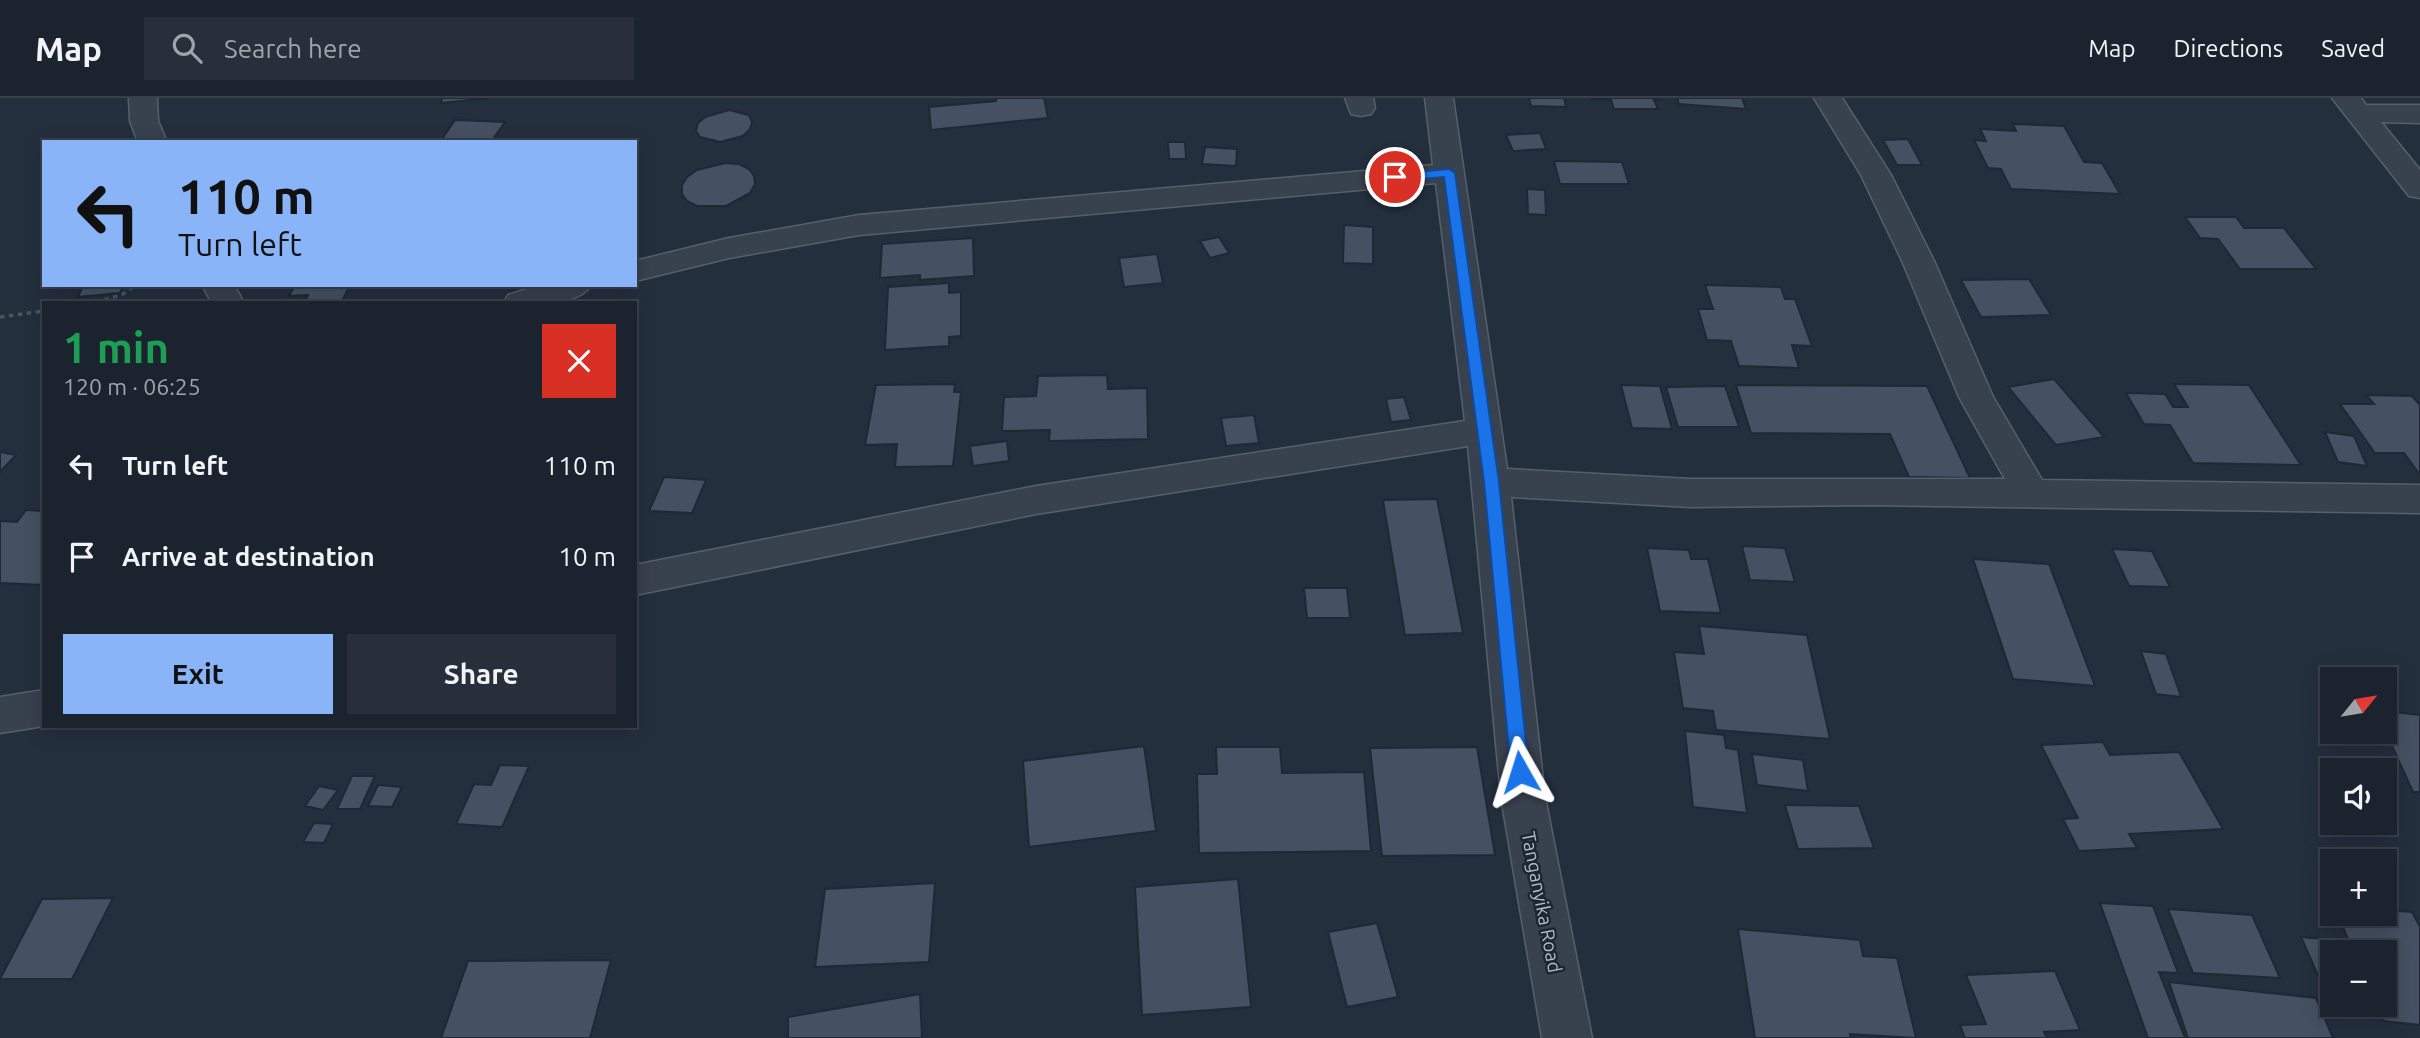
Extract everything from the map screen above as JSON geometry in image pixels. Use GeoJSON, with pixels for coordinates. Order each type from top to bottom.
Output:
{"type":"FeatureCollection","features":[{"type":"Feature","properties":{"kind":"street"},"geometry":{"type":"LineString","coordinates":[[143,98],[145,129],[152,140]]}},
{"type":"Feature","properties":{"kind":"street","name":"Tanganyika Road"},"geometry":{"type":"LineString","coordinates":[[1439,98],[1485,431],[1522,797],[1567,1038]]}},
{"type":"Feature","properties":{"kind":"street"},"geometry":{"type":"LineString","coordinates":[[1828,98],[1876,175],[1919,263],[1976,397],[2032,495]]}},
{"type":"Feature","properties":{"kind":"street"},"geometry":{"type":"LineString","coordinates":[[2352,105],[2420,114]]}},
{"type":"Feature","properties":{"kind":"street"},"geometry":{"type":"LineString","coordinates":[[2352,105],[2420,189]]}},
{"type":"Feature","properties":{"kind":"street"},"geometry":{"type":"LineString","coordinates":[[637,271],[729,248],[859,225],[1449,173]]}},
{"type":"Feature","properties":{"kind":"street"},"geometry":{"type":"LineString","coordinates":[[526,301],[569,287]]}},
{"type":"Feature","properties":{"kind":"street"},"geometry":{"type":"LineString","coordinates":[[637,580],[1035,500],[1485,431]]}},
{"type":"Feature","properties":{"kind":"street"},"geometry":{"type":"LineString","coordinates":[[1491,482],[1690,493],[1867,491],[2420,499]]}},
{"type":"Feature","properties":{"kind":"street"},"geometry":{"type":"LineString","coordinates":[[0,715],[42,708]]}},
{"type":"Feature","properties":{"kind":"path"},"geometry":{"type":"LineString","coordinates":[[102,301],[123,294],[133,287]]}},
{"type":"Feature","properties":{"kind":"path"},"geometry":{"type":"LineString","coordinates":[[0,317],[42,311]]}},
{"type":"Feature","properties":{"kind":"building"},"geometry":{"type":"Polygon","coordinates":[[[442,98],[490,98],[441,103],[442,98]]]}},
{"type":"Feature","properties":{"kind":"building"},"geometry":{"type":"Polygon","coordinates":[[[996,98],[1044,98],[1048,118],[931,130],[929,107],[996,101],[996,98]]]}},
{"type":"Feature","properties":{"kind":"building"},"geometry":{"type":"Polygon","coordinates":[[[1529,98],[1564,98],[1566,107],[1531,106],[1529,98]]]}},
{"type":"Feature","properties":{"kind":"building"},"geometry":{"type":"Polygon","coordinates":[[[1591,98],[1661,100],[1654,100],[1658,109],[1614,109],[1611,100],[1591,98]]]}},
{"type":"Feature","properties":{"kind":"building"},"geometry":{"type":"Polygon","coordinates":[[[1677,98],[1742,98],[1746,109],[1679,104],[1677,98]]]}},
{"type":"Feature","properties":{"kind":"building"},"geometry":{"type":"Polygon","coordinates":[[[729,110],[749,115],[752,122],[750,129],[743,136],[720,142],[700,137],[696,131],[698,123],[705,117],[729,110]]]}},
{"type":"Feature","properties":{"kind":"building"},"geometry":{"type":"Polygon","coordinates":[[[455,120],[505,122],[492,140],[441,140],[455,120]]]}},
{"type":"Feature","properties":{"kind":"building"},"geometry":{"type":"Polygon","coordinates":[[[2013,124],[2064,126],[2084,162],[2102,163],[2120,194],[2011,189],[2001,169],[1988,168],[1974,140],[1986,141],[1980,129],[2016,131],[2013,124]]]}},
{"type":"Feature","properties":{"kind":"building"},"geometry":{"type":"Polygon","coordinates":[[[1540,133],[1546,149],[1513,151],[1506,135],[1540,133]]]}},
{"type":"Feature","properties":{"kind":"building"},"geometry":{"type":"Polygon","coordinates":[[[1908,139],[1922,165],[1897,165],[1883,140],[1908,139]]]}},
{"type":"Feature","properties":{"kind":"building"},"geometry":{"type":"Polygon","coordinates":[[[1168,142],[1185,142],[1186,159],[1169,159],[1168,142]]]}},
{"type":"Feature","properties":{"kind":"building"},"geometry":{"type":"Polygon","coordinates":[[[1205,147],[1237,149],[1236,166],[1202,164],[1205,147]]]}},
{"type":"Feature","properties":{"kind":"building"},"geometry":{"type":"Polygon","coordinates":[[[1554,161],[1622,162],[1629,184],[1560,184],[1554,161]]]}},
{"type":"Feature","properties":{"kind":"building"},"geometry":{"type":"Polygon","coordinates":[[[725,163],[739,164],[749,169],[755,184],[750,193],[726,206],[697,206],[687,201],[682,194],[682,185],[687,177],[697,170],[725,163]]]}},
{"type":"Feature","properties":{"kind":"building"},"geometry":{"type":"Polygon","coordinates":[[[1527,189],[1545,190],[1546,215],[1528,214],[1527,189]]]}},
{"type":"Feature","properties":{"kind":"building"},"geometry":{"type":"Polygon","coordinates":[[[2185,217],[2236,217],[2244,228],[2284,228],[2316,269],[2240,269],[2218,239],[2200,238],[2185,217]]]}},
{"type":"Feature","properties":{"kind":"building"},"geometry":{"type":"Polygon","coordinates":[[[1344,225],[1373,227],[1373,264],[1343,263],[1344,225]]]}},
{"type":"Feature","properties":{"kind":"building"},"geometry":{"type":"Polygon","coordinates":[[[1219,237],[1229,253],[1210,258],[1200,241],[1219,237]]]}},
{"type":"Feature","properties":{"kind":"building"},"geometry":{"type":"Polygon","coordinates":[[[973,238],[974,276],[920,280],[920,275],[880,278],[882,244],[973,238]]]}},
{"type":"Feature","properties":{"kind":"building"},"geometry":{"type":"Polygon","coordinates":[[[1157,254],[1163,283],[1124,287],[1119,258],[1157,254]]]}},
{"type":"Feature","properties":{"kind":"building"},"geometry":{"type":"Polygon","coordinates":[[[2029,279],[2051,315],[1981,317],[1961,280],[2029,279]]]}},
{"type":"Feature","properties":{"kind":"building"},"geometry":{"type":"Polygon","coordinates":[[[949,283],[949,293],[961,292],[961,336],[949,337],[949,346],[885,350],[888,287],[949,283]]]}},
{"type":"Feature","properties":{"kind":"building"},"geometry":{"type":"Polygon","coordinates":[[[1705,285],[1781,287],[1785,299],[1795,299],[1812,346],[1792,345],[1799,368],[1739,366],[1731,341],[1707,340],[1698,309],[1713,309],[1705,285]]]}},
{"type":"Feature","properties":{"kind":"building"},"geometry":{"type":"Polygon","coordinates":[[[82,287],[123,287],[120,293],[78,297],[82,287]]]}},
{"type":"Feature","properties":{"kind":"building"},"geometry":{"type":"Polygon","coordinates":[[[294,287],[349,287],[342,301],[305,301],[308,295],[289,296],[294,287]]]}},
{"type":"Feature","properties":{"kind":"building"},"geometry":{"type":"Polygon","coordinates":[[[1107,375],[1108,389],[1147,388],[1148,439],[1049,441],[1050,430],[1002,431],[1004,397],[1036,396],[1038,376],[1107,375]]]}},
{"type":"Feature","properties":{"kind":"building"},"geometry":{"type":"Polygon","coordinates":[[[2054,379],[2104,437],[2056,445],[2008,387],[2054,379]]]}},
{"type":"Feature","properties":{"kind":"building"},"geometry":{"type":"Polygon","coordinates":[[[955,384],[954,392],[961,392],[953,466],[895,467],[897,444],[865,445],[876,385],[955,384]]]}},
{"type":"Feature","properties":{"kind":"building"},"geometry":{"type":"Polygon","coordinates":[[[2174,384],[2249,385],[2301,465],[2193,463],[2170,425],[2144,424],[2126,393],[2165,394],[2173,407],[2188,407],[2174,384]]]}},
{"type":"Feature","properties":{"kind":"building"},"geometry":{"type":"Polygon","coordinates":[[[1621,385],[1660,386],[1672,429],[1632,428],[1621,385]]]}},
{"type":"Feature","properties":{"kind":"building"},"geometry":{"type":"Polygon","coordinates":[[[1736,385],[1927,386],[1970,478],[1909,477],[1890,434],[1751,433],[1736,385]]]}},
{"type":"Feature","properties":{"kind":"building"},"geometry":{"type":"Polygon","coordinates":[[[1725,386],[1739,427],[1678,427],[1666,387],[1725,386]]]}},
{"type":"Feature","properties":{"kind":"building"},"geometry":{"type":"Polygon","coordinates":[[[2366,395],[2412,396],[2420,405],[2420,475],[2404,453],[2375,453],[2340,404],[2374,404],[2366,395]]]}},
{"type":"Feature","properties":{"kind":"building"},"geometry":{"type":"Polygon","coordinates":[[[1404,397],[1411,420],[1391,422],[1386,399],[1404,397]]]}},
{"type":"Feature","properties":{"kind":"building"},"geometry":{"type":"Polygon","coordinates":[[[1254,415],[1259,443],[1226,446],[1221,418],[1254,415]]]}},
{"type":"Feature","properties":{"kind":"building"},"geometry":{"type":"Polygon","coordinates":[[[2325,432],[2354,436],[2367,466],[2338,462],[2325,432]]]}},
{"type":"Feature","properties":{"kind":"building"},"geometry":{"type":"Polygon","coordinates":[[[1007,441],[1009,461],[973,466],[970,446],[1007,441]]]}},
{"type":"Feature","properties":{"kind":"building"},"geometry":{"type":"Polygon","coordinates":[[[0,452],[16,455],[0,472],[0,452]]]}},
{"type":"Feature","properties":{"kind":"building"},"geometry":{"type":"Polygon","coordinates":[[[664,477],[706,480],[692,513],[649,511],[664,477]]]}},
{"type":"Feature","properties":{"kind":"building"},"geometry":{"type":"Polygon","coordinates":[[[1437,499],[1463,633],[1405,635],[1383,500],[1437,499]]]}},
{"type":"Feature","properties":{"kind":"building"},"geometry":{"type":"Polygon","coordinates":[[[26,510],[42,511],[42,585],[0,583],[0,521],[17,522],[26,510]]]}},
{"type":"Feature","properties":{"kind":"building"},"geometry":{"type":"Polygon","coordinates":[[[1742,546],[1785,548],[1795,582],[1750,580],[1742,546]]]}},
{"type":"Feature","properties":{"kind":"building"},"geometry":{"type":"Polygon","coordinates":[[[1647,548],[1689,550],[1691,559],[1708,559],[1721,613],[1660,611],[1647,548]]]}},
{"type":"Feature","properties":{"kind":"building"},"geometry":{"type":"Polygon","coordinates":[[[2112,549],[2152,551],[2170,587],[2129,586],[2112,549]]]}},
{"type":"Feature","properties":{"kind":"building"},"geometry":{"type":"Polygon","coordinates":[[[1973,559],[2049,564],[2095,686],[2013,679],[1973,559]]]}},
{"type":"Feature","properties":{"kind":"building"},"geometry":{"type":"Polygon","coordinates":[[[1304,588],[1347,588],[1350,618],[1307,618],[1304,588]]]}},
{"type":"Feature","properties":{"kind":"building"},"geometry":{"type":"Polygon","coordinates":[[[1699,626],[1807,635],[1830,739],[1716,730],[1713,711],[1683,708],[1674,652],[1704,654],[1699,626]]]}},
{"type":"Feature","properties":{"kind":"building"},"geometry":{"type":"Polygon","coordinates":[[[2141,651],[2166,654],[2181,697],[2156,694],[2141,651]]]}},
{"type":"Feature","properties":{"kind":"building"},"geometry":{"type":"Polygon","coordinates":[[[2398,712],[2420,715],[2420,792],[2413,792],[2391,744],[2398,744],[2398,712]]]}},
{"type":"Feature","properties":{"kind":"building"},"geometry":{"type":"Polygon","coordinates":[[[1685,731],[1724,735],[1726,748],[1738,750],[1747,813],[1693,807],[1685,731]]]}},
{"type":"Feature","properties":{"kind":"building"},"geometry":{"type":"Polygon","coordinates":[[[2103,742],[2110,755],[2179,752],[2223,829],[2129,834],[2137,848],[2079,851],[2063,819],[2078,818],[2041,745],[2103,742]]]}},
{"type":"Feature","properties":{"kind":"building"},"geometry":{"type":"Polygon","coordinates":[[[1144,746],[1156,831],[1029,847],[1023,761],[1144,746]]]}},
{"type":"Feature","properties":{"kind":"building"},"geometry":{"type":"Polygon","coordinates":[[[1216,747],[1280,747],[1282,773],[1364,772],[1371,851],[1199,853],[1197,774],[1217,774],[1216,747]]]}},
{"type":"Feature","properties":{"kind":"building"},"geometry":{"type":"Polygon","coordinates":[[[1477,747],[1495,855],[1382,856],[1370,748],[1477,747]]]}},
{"type":"Feature","properties":{"kind":"building"},"geometry":{"type":"Polygon","coordinates":[[[1752,754],[1803,760],[1808,791],[1757,785],[1752,754]]]}},
{"type":"Feature","properties":{"kind":"building"},"geometry":{"type":"Polygon","coordinates":[[[500,765],[529,766],[502,827],[456,824],[474,784],[491,785],[500,765]]]}},
{"type":"Feature","properties":{"kind":"building"},"geometry":{"type":"Polygon","coordinates":[[[352,776],[375,776],[360,809],[337,809],[352,776]]]}},
{"type":"Feature","properties":{"kind":"building"},"geometry":{"type":"Polygon","coordinates":[[[378,785],[402,787],[392,807],[368,806],[378,785]]]}},
{"type":"Feature","properties":{"kind":"building"},"geometry":{"type":"Polygon","coordinates":[[[319,786],[338,790],[323,810],[305,806],[319,786]]]}},
{"type":"Feature","properties":{"kind":"building"},"geometry":{"type":"Polygon","coordinates":[[[1785,805],[1859,806],[1874,848],[1798,849],[1785,805]]]}},
{"type":"Feature","properties":{"kind":"building"},"geometry":{"type":"Polygon","coordinates":[[[314,823],[333,824],[324,843],[303,842],[314,823]]]}},
{"type":"Feature","properties":{"kind":"building"},"geometry":{"type":"Polygon","coordinates":[[[1238,879],[1251,1007],[1142,1015],[1135,887],[1238,879]]]}},
{"type":"Feature","properties":{"kind":"building"},"geometry":{"type":"Polygon","coordinates":[[[935,883],[929,962],[815,967],[825,889],[935,883]]]}},
{"type":"Feature","properties":{"kind":"building"},"geometry":{"type":"Polygon","coordinates":[[[113,898],[72,979],[0,979],[42,899],[113,898]]]}},
{"type":"Feature","properties":{"kind":"building"},"geometry":{"type":"Polygon","coordinates":[[[2100,903],[2153,906],[2178,973],[2159,972],[2185,1038],[2148,1038],[2100,903]]]}},
{"type":"Feature","properties":{"kind":"building"},"geometry":{"type":"Polygon","coordinates":[[[2168,909],[2252,915],[2280,978],[2193,973],[2168,909]]]}},
{"type":"Feature","properties":{"kind":"building"},"geometry":{"type":"Polygon","coordinates":[[[2397,911],[2412,912],[2420,927],[2420,1025],[2384,1021],[2382,1017],[2397,1017],[2397,940],[2349,940],[2342,926],[2397,926],[2397,911]]]}},
{"type":"Feature","properties":{"kind":"building"},"geometry":{"type":"Polygon","coordinates":[[[1377,923],[1398,997],[1347,1007],[1328,932],[1377,923]]]}},
{"type":"Feature","properties":{"kind":"building"},"geometry":{"type":"Polygon","coordinates":[[[1738,929],[1860,940],[1863,956],[1897,958],[1916,1038],[1850,1034],[1851,1038],[1755,1038],[1738,929]]]}},
{"type":"Feature","properties":{"kind":"building"},"geometry":{"type":"Polygon","coordinates":[[[2301,937],[2337,940],[2320,940],[2320,980],[2301,937]]]}},
{"type":"Feature","properties":{"kind":"building"},"geometry":{"type":"Polygon","coordinates":[[[611,960],[590,1038],[441,1038],[468,961],[611,960]]]}},
{"type":"Feature","properties":{"kind":"building"},"geometry":{"type":"Polygon","coordinates":[[[2055,971],[2080,1030],[2044,1032],[2047,1038],[1965,1038],[1960,1025],[1986,1024],[1966,975],[2055,971]]]}},
{"type":"Feature","properties":{"kind":"building"},"geometry":{"type":"Polygon","coordinates":[[[2169,982],[2316,998],[2320,1017],[2324,1017],[2333,1038],[2188,1038],[2169,982]]]}},
{"type":"Feature","properties":{"kind":"building"},"geometry":{"type":"Polygon","coordinates":[[[920,994],[922,1038],[788,1038],[788,1017],[920,994]]]}},
{"type":"Feature","properties":{"kind":"route"},"geometry":{"type":"LineString","coordinates":[[1395,177],[1449,173],[1485,431],[1520,772]]}}]}
